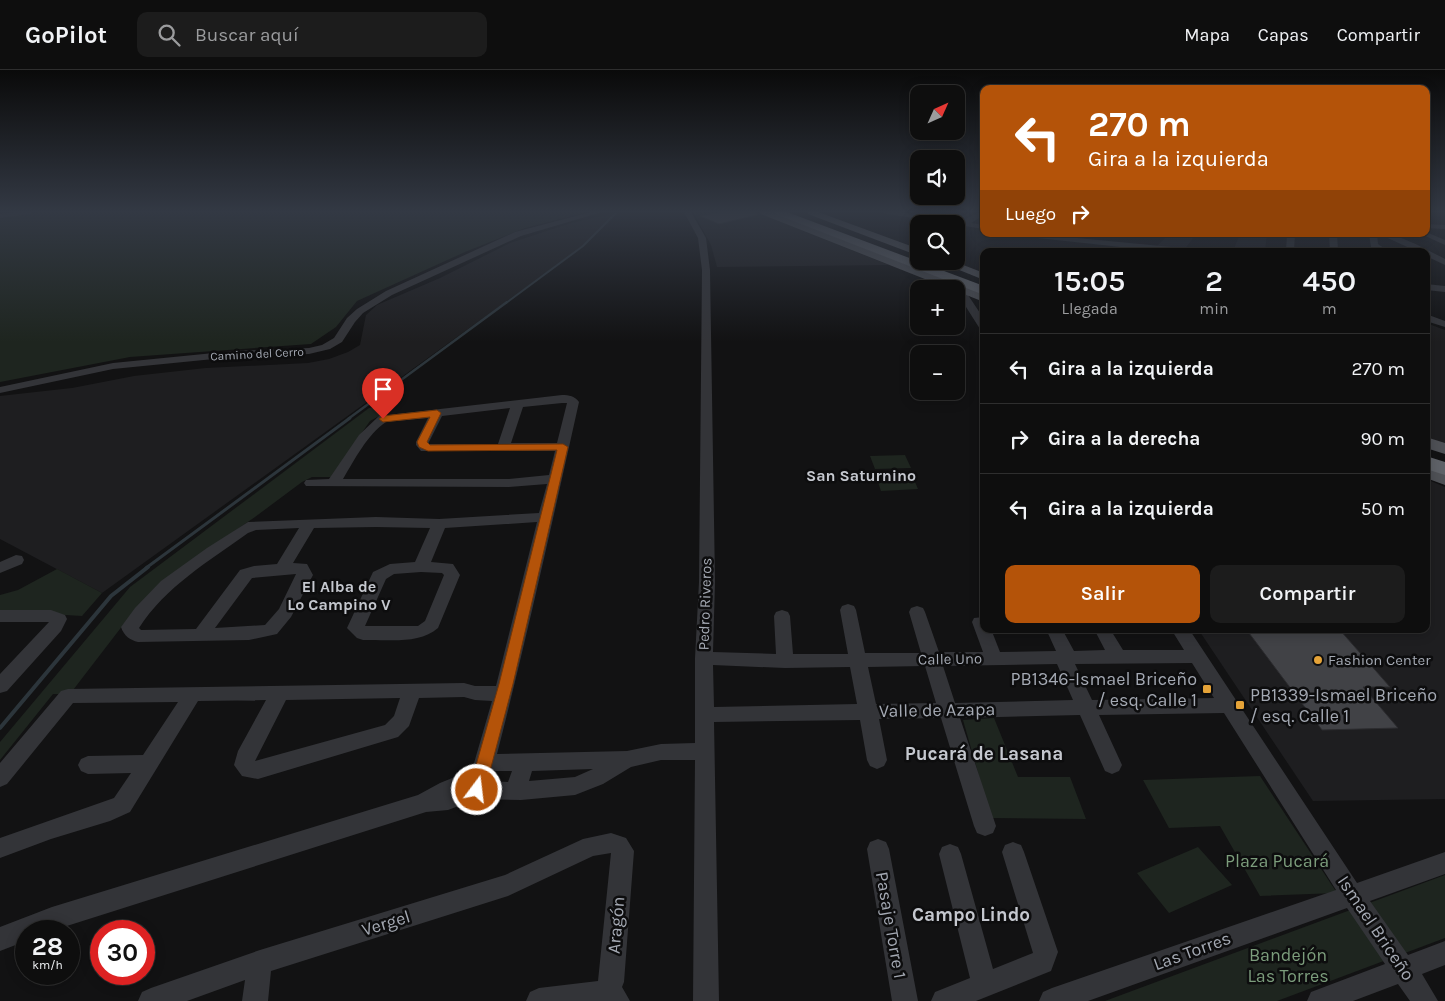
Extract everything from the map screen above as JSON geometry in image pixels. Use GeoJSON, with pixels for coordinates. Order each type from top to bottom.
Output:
{"type":"FeatureCollection","features":[{"type":"Feature","properties":{"kind":"highway"},"geometry":{"type":"LineString","coordinates":[[885,255],[980,294]]}},
{"type":"Feature","properties":{"kind":"highway"},"geometry":{"type":"LineString","coordinates":[[950,270],[980,281]]}},
{"type":"Feature","properties":{"kind":"highway"},"geometry":{"type":"LineString","coordinates":[[1430,453],[1445,459]]}},
{"type":"Feature","properties":{"kind":"highway"},"geometry":{"type":"LineString","coordinates":[[1430,463],[1445,469]]}},
{"type":"Feature","properties":{"kind":"main road"},"geometry":{"type":"LineString","coordinates":[[872,255],[932,280]]}},
{"type":"Feature","properties":{"kind":"main road"},"geometry":{"type":"LineString","coordinates":[[965,270],[980,275]]}},
{"type":"Feature","properties":{"kind":"main road"},"geometry":{"type":"LineString","coordinates":[[965,292],[980,295]]}},
{"type":"Feature","properties":{"kind":"main road"},"geometry":{"type":"LineString","coordinates":[[1430,443],[1445,449]]}},
{"type":"Feature","properties":{"kind":"main road"},"geometry":{"type":"LineString","coordinates":[[1430,474],[1445,480]]}},
{"type":"Feature","properties":{"kind":"street","name":"Camino del Cerro"},"geometry":{"type":"LineString","coordinates":[[0,390],[113,366],[234,354],[309,351],[326,347],[338,340],[351,320],[360,311],[389,293],[471,255]]}},
{"type":"Feature","properties":{"kind":"street","name":"Pedro Riveros"},"geometry":{"type":"LineString","coordinates":[[705,255],[707,582],[704,658],[706,1001]]}},
{"type":"Feature","properties":{"kind":"street"},"geometry":{"type":"LineString","coordinates":[[1431,255],[1445,263]]}},
{"type":"Feature","properties":{"kind":"street"},"geometry":{"type":"LineString","coordinates":[[1430,264],[1445,263]]}},
{"type":"Feature","properties":{"kind":"street"},"geometry":{"type":"LineString","coordinates":[[1430,287],[1445,289]]}},
{"type":"Feature","properties":{"kind":"street"},"geometry":{"type":"LineString","coordinates":[[965,297],[980,321]]}},
{"type":"Feature","properties":{"kind":"street"},"geometry":{"type":"LineString","coordinates":[[1430,318],[1445,324]]}},
{"type":"Feature","properties":{"kind":"street"},"geometry":{"type":"LineString","coordinates":[[334,482],[356,448],[379,421],[386,418],[565,399],[572,401],[574,404],[505,689],[481,777]]}},
{"type":"Feature","properties":{"kind":"street"},"geometry":{"type":"LineString","coordinates":[[503,448],[518,404]]}},
{"type":"Feature","properties":{"kind":"street"},"geometry":{"type":"LineString","coordinates":[[437,413],[422,442],[424,447],[563,447]]}},
{"type":"Feature","properties":{"kind":"street"},"geometry":{"type":"LineString","coordinates":[[311,482],[555,482]]}},
{"type":"Feature","properties":{"kind":"street"},"geometry":{"type":"LineString","coordinates":[[202,634],[246,574],[254,571],[301,568],[305,574],[277,625],[265,633],[138,636],[131,631],[130,627],[138,615],[164,587],[243,530],[261,523],[308,525],[376,522],[439,524],[546,520]]}},
{"type":"Feature","properties":{"kind":"street"},"geometry":{"type":"LineString","coordinates":[[421,567],[439,524]]}},
{"type":"Feature","properties":{"kind":"street"},"geometry":{"type":"LineString","coordinates":[[282,570],[308,525]]}},
{"type":"Feature","properties":{"kind":"street"},"geometry":{"type":"LineString","coordinates":[[0,568],[16,560]]}},
{"type":"Feature","properties":{"kind":"street"},"geometry":{"type":"LineString","coordinates":[[421,567],[448,568],[452,574],[432,624],[420,632],[364,634],[358,632],[356,628],[380,576],[390,569],[421,567]]}},
{"type":"Feature","properties":{"kind":"street"},"geometry":{"type":"LineString","coordinates":[[848,610],[877,760]]}},
{"type":"Feature","properties":{"kind":"street"},"geometry":{"type":"LineString","coordinates":[[917,612],[985,826]]}},
{"type":"Feature","properties":{"kind":"street"},"geometry":{"type":"LineString","coordinates":[[0,616],[51,616],[59,620],[55,627],[2,681]]}},
{"type":"Feature","properties":{"kind":"street"},"geometry":{"type":"LineString","coordinates":[[782,616],[785,661]]}},
{"type":"Feature","properties":{"kind":"street"},"geometry":{"type":"LineString","coordinates":[[984,633],[994,658]]}},
{"type":"Feature","properties":{"kind":"street"},"geometry":{"type":"LineString","coordinates":[[1055,633],[1112,765]]}},
{"type":"Feature","properties":{"kind":"street"},"geometry":{"type":"LineString","coordinates":[[1104,633],[1118,657]]}},
{"type":"Feature","properties":{"kind":"street","name":"Ismael Briceño"},"geometry":{"type":"LineString","coordinates":[[1183,633],[1352,895],[1425,1001]]}},
{"type":"Feature","properties":{"kind":"street","name":"Calle Uno"},"geometry":{"type":"LineString","coordinates":[[704,658],[785,661],[1197,656]]}},
{"type":"Feature","properties":{"kind":"street"},"geometry":{"type":"LineString","coordinates":[[0,778],[68,696],[464,690],[475,693],[505,689]]}},
{"type":"Feature","properties":{"kind":"street"},"geometry":{"type":"LineString","coordinates":[[280,693],[245,757],[244,765],[249,770],[258,770],[391,731],[399,724],[412,691]]}},
{"type":"Feature","properties":{"kind":"street"},"geometry":{"type":"LineString","coordinates":[[0,848],[50,829],[116,809],[127,799],[194,694]]}},
{"type":"Feature","properties":{"kind":"street","name":"Valle de Azapa"},"geometry":{"type":"LineString","coordinates":[[704,716],[868,711],[1229,705]]}},
{"type":"Feature","properties":{"kind":"street"},"geometry":{"type":"LineString","coordinates":[[0,940],[52,920],[424,803],[448,801],[481,777],[522,762],[627,760],[661,752],[704,751]]}},
{"type":"Feature","properties":{"kind":"street"},"geometry":{"type":"LineString","coordinates":[[481,777],[514,791],[556,789],[575,786],[596,778],[627,760]]}},
{"type":"Feature","properties":{"kind":"street"},"geometry":{"type":"LineString","coordinates":[[514,791],[522,775],[522,762]]}},
{"type":"Feature","properties":{"kind":"street"},"geometry":{"type":"LineString","coordinates":[[88,765],[149,764]]}},
{"type":"Feature","properties":{"kind":"street","name":"Vergel"},"geometry":{"type":"LineString","coordinates":[[151,1001],[260,962],[508,886],[591,846],[611,843],[618,845]]}},
{"type":"Feature","properties":{"kind":"street","name":"Aragón"},"geometry":{"type":"LineString","coordinates":[[612,995],[623,851],[618,845]]}},
{"type":"Feature","properties":{"kind":"street","name":"Pasaje Torre 1"},"geometry":{"type":"LineString","coordinates":[[878,849],[905,1001]]}},
{"type":"Feature","properties":{"kind":"street"},"geometry":{"type":"LineString","coordinates":[[944,1001],[1042,962],[1046,952],[1013,852]]}},
{"type":"Feature","properties":{"kind":"street"},"geometry":{"type":"LineString","coordinates":[[950,854],[985,985]]}},
{"type":"Feature","properties":{"kind":"street","name":"Las Torres"},"geometry":{"type":"LineString","coordinates":[[1052,1001],[1445,862]]}},
{"type":"Feature","properties":{"kind":"street"},"geometry":{"type":"LineString","coordinates":[[1320,1001],[1445,953]]}},
{"type":"Feature","properties":{"kind":"street"},"geometry":{"type":"LineString","coordinates":[[255,1001],[260,962]]}},
{"type":"Feature","properties":{"kind":"street"},"geometry":{"type":"LineString","coordinates":[[539,1001],[612,995]]}},
{"type":"Feature","properties":{"kind":"shaded area"},"geometry":{"type":"Polygon","coordinates":[[[485,255],[570,255],[102,593],[0,539],[0,396],[72,388],[134,376],[206,368],[308,363],[329,359],[360,345],[366,315],[377,305],[440,278],[485,255]]]}},
{"type":"Feature","properties":{"kind":"shaded area"},"geometry":{"type":"Polygon","coordinates":[[[714,255],[865,255],[889,265],[717,267],[714,255]]]}},
{"type":"Feature","properties":{"kind":"shaded area"},"geometry":{"type":"Polygon","coordinates":[[[1430,324],[1445,330],[1445,444],[1430,438],[1430,324]]]}},
{"type":"Feature","properties":{"kind":"shaded area"},"geometry":{"type":"Polygon","coordinates":[[[1430,481],[1445,487],[1445,799],[1313,801],[1201,633],[1430,633],[1430,481]]]}},
{"type":"Feature","properties":{"kind":"green space"},"geometry":{"type":"Polygon","coordinates":[[[0,255],[457,255],[357,301],[336,327],[311,344],[130,357],[0,382],[0,255]]]}},
{"type":"Feature","properties":{"kind":"green space"},"geometry":{"type":"Polygon","coordinates":[[[387,406],[381,415],[370,421],[331,477],[312,477],[302,482],[188,563],[133,612],[70,694],[53,694],[0,760],[0,742],[130,587],[369,408],[387,406]]]}},
{"type":"Feature","properties":{"kind":"green space"},"geometry":{"type":"Polygon","coordinates":[[[905,455],[911,468],[875,469],[870,456],[905,455]]]}},
{"type":"Feature","properties":{"kind":"green space"},"geometry":{"type":"Polygon","coordinates":[[[912,475],[918,489],[881,491],[876,476],[912,475]]]}},
{"type":"Feature","properties":{"kind":"green space"},"geometry":{"type":"Polygon","coordinates":[[[57,569],[102,593],[82,616],[0,611],[0,595],[18,590],[57,569]]]}},
{"type":"Feature","properties":{"kind":"green space"},"geometry":{"type":"Polygon","coordinates":[[[994,718],[1018,777],[1070,777],[1086,819],[991,818],[963,720],[994,718]]]}},
{"type":"Feature","properties":{"kind":"green space","name":"Plaza Pucará"},"geometry":{"type":"Polygon","coordinates":[[[1260,776],[1337,893],[1260,896],[1220,826],[1169,828],[1143,780],[1260,776]]]}},
{"type":"Feature","properties":{"kind":"green space"},"geometry":{"type":"Polygon","coordinates":[[[1198,847],[1232,885],[1169,913],[1137,873],[1198,847]]]}},
{"type":"Feature","properties":{"kind":"green space","name":"Bandejón Las Torres"},"geometry":{"type":"Polygon","coordinates":[[[1445,875],[1445,938],[1277,1001],[1105,1001],[1445,875]]]}},
{"type":"Feature","properties":{"kind":"building","name":"Fashion Center"},"geometry":{"type":"Polygon","coordinates":[[[1249,633],[1343,633],[1390,687],[1363,687],[1398,728],[1322,730],[1249,633]]]}},
{"type":"Feature","properties":{"kind":"waterway"},"geometry":{"type":"LineString","coordinates":[[506,303],[570,255]]}},
{"type":"Feature","properties":{"kind":"waterway"},"geometry":{"type":"LineString","coordinates":[[348,419],[507,302]]}},
{"type":"Feature","properties":{"kind":"waterway"},"geometry":{"type":"LineString","coordinates":[[146,568],[350,418]]}},
{"type":"Feature","properties":{"kind":"waterway"},"geometry":{"type":"LineString","coordinates":[[0,728],[111,596],[148,567]]}},
{"type":"Feature","properties":{"kind":"place","name":"Fashion Center"},"geometry":{"type":"Point","coordinates":[1318,660]}},
{"type":"Feature","properties":{"kind":"place","name":"PB1346-Ismael Briceño / esq. Calle 1"},"geometry":{"type":"Point","coordinates":[1207,689]}},
{"type":"Feature","properties":{"kind":"place","name":"PB1339-Ismael Briceño / esq. Calle 1"},"geometry":{"type":"Point","coordinates":[1240,705]}},
{"type":"Feature","properties":{"kind":"district","name":"San Saturnino"},"geometry":{"type":"Point","coordinates":[861,475]}},
{"type":"Feature","properties":{"kind":"district","name":"El Alba de Lo Campino V"},"geometry":{"type":"Point","coordinates":[339,595]}},
{"type":"Feature","properties":{"kind":"district","name":"Pucará de Lasana"},"geometry":{"type":"Point","coordinates":[984,754]}},
{"type":"Feature","properties":{"kind":"district","name":"Campo Lindo"},"geometry":{"type":"Point","coordinates":[971,915]}},
{"type":"Feature","properties":{"kind":"route"},"geometry":{"type":"LineString","coordinates":[[383,419],[437,413],[422,442],[422,445],[426,448],[563,447],[555,487],[506,684],[477,790]]}}]}
